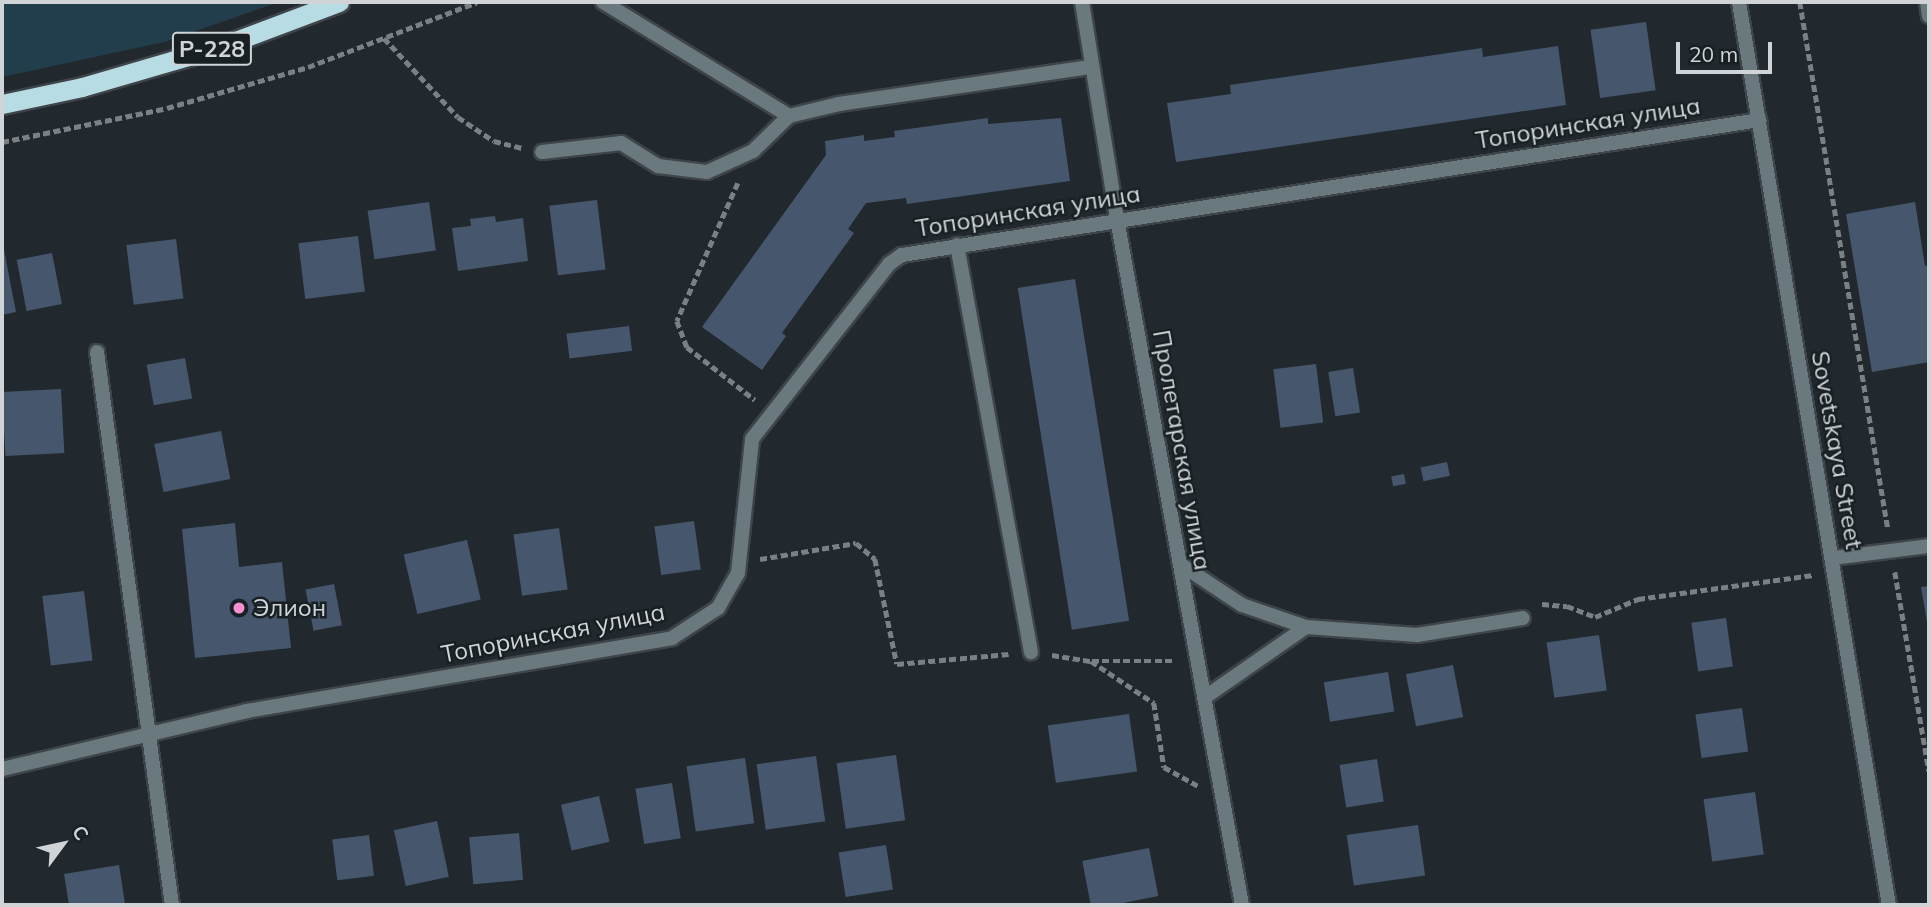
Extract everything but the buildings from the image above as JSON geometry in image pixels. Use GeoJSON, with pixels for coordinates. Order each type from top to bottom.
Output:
{"type":"FeatureCollection","features":[{"type":"Feature","properties":{"kind":"highway","name":"Р-228"},"geometry":{"type":"LineString","coordinates":[[2,104],[82,87],[222,46],[340,2]]}},
{"type":"Feature","properties":{"kind":"street"},"geometry":{"type":"LineString","coordinates":[[603,2],[789,116]]}},
{"type":"Feature","properties":{"kind":"street","name":"Пролетарская улица"},"geometry":{"type":"LineString","coordinates":[[1082,2],[1117,219],[1242,905]]}},
{"type":"Feature","properties":{"kind":"street","name":"Sovetskaya Street"},"geometry":{"type":"LineString","coordinates":[[1739,2],[1889,905]]}},
{"type":"Feature","properties":{"kind":"street"},"geometry":{"type":"LineString","coordinates":[[1927,2],[1929,16]]}},
{"type":"Feature","properties":{"kind":"street"},"geometry":{"type":"LineString","coordinates":[[542,152],[621,143],[658,166],[707,172],[753,150],[789,116],[839,104],[1091,67]]}},
{"type":"Feature","properties":{"kind":"street","name":"Топоринская улица"},"geometry":{"type":"LineString","coordinates":[[2,769],[247,711],[671,638],[718,608],[738,573],[752,439],[890,264],[902,255],[1117,219],[1759,120]]}},
{"type":"Feature","properties":{"kind":"street"},"geometry":{"type":"LineString","coordinates":[[957,245],[1031,652]]}},
{"type":"Feature","properties":{"kind":"street"},"geometry":{"type":"LineString","coordinates":[[97,352],[172,905]]}},
{"type":"Feature","properties":{"kind":"street"},"geometry":{"type":"LineString","coordinates":[[1834,565],[1891,551],[1929,546]]}},
{"type":"Feature","properties":{"kind":"street"},"geometry":{"type":"LineString","coordinates":[[1180,564],[1242,605],[1306,627],[1417,635],[1523,618]]}},
{"type":"Feature","properties":{"kind":"street"},"geometry":{"type":"LineString","coordinates":[[1205,698],[1306,627]]}},
{"type":"Feature","properties":{"kind":"path"},"geometry":{"type":"LineString","coordinates":[[2,142],[167,108],[308,67],[477,2]]}},
{"type":"Feature","properties":{"kind":"path"},"geometry":{"type":"LineString","coordinates":[[1800,2],[1929,771]]}},
{"type":"Feature","properties":{"kind":"path"},"geometry":{"type":"LineString","coordinates":[[384,38],[458,117],[494,141],[542,152]]}},
{"type":"Feature","properties":{"kind":"path"},"geometry":{"type":"LineString","coordinates":[[753,150],[677,321],[687,347],[772,414]]}},
{"type":"Feature","properties":{"kind":"path"},"geometry":{"type":"LineString","coordinates":[[739,563],[856,543],[875,559],[897,664],[1031,652],[1091,661],[1198,661]]}},
{"type":"Feature","properties":{"kind":"path"},"geometry":{"type":"LineString","coordinates":[[1523,618],[1537,604],[1567,606],[1595,617],[1638,599],[1834,565]]}},
{"type":"Feature","properties":{"kind":"path"},"geometry":{"type":"LineString","coordinates":[[1091,661],[1154,703],[1164,767],[1223,800]]}},
{"type":"Feature","properties":{"kind":"shaded area"},"geometry":{"type":"Polygon","coordinates":[[[2,2],[279,2],[164,42],[2,77],[2,2]]]}},
{"type":"Feature","properties":{"kind":"place","name":"Элион"},"geometry":{"type":"Point","coordinates":[239,608]}}]}
